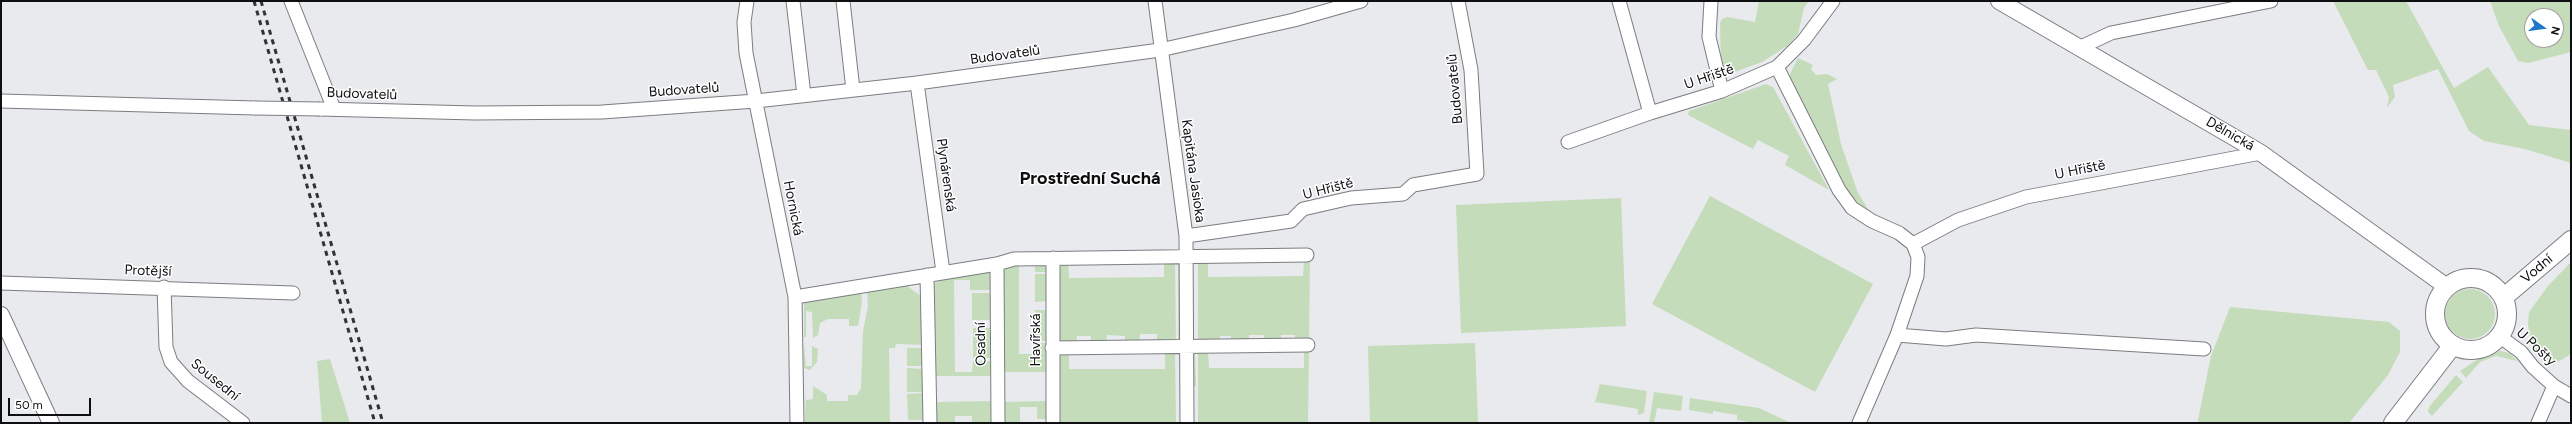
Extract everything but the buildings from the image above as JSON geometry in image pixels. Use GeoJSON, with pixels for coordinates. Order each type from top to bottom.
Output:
{"type":"FeatureCollection","features":[{"type":"Feature","properties":{"kind":"main road","name":"Vodní"},"geometry":{"type":"LineString","coordinates":[[2503,298],[2571,240]]}},
{"type":"Feature","properties":{"kind":"main road"},"geometry":{"type":"LineString","coordinates":[[2478,278],[2493,285],[2503,298],[2507,318],[2499,336],[2483,348],[2463,348],[2453,345],[2444,338],[2436,318],[2436,306],[2447,287],[2462,279],[2478,278]]}},
{"type":"Feature","properties":{"kind":"main road"},"geometry":{"type":"LineString","coordinates":[[2393,423],[2453,345]]}},
{"type":"Feature","properties":{"kind":"street"},"geometry":{"type":"LineString","coordinates":[[291,1],[334,109]]}},
{"type":"Feature","properties":{"kind":"street","name":"Hornická"},"geometry":{"type":"LineString","coordinates":[[747,1],[744,22],[746,53],[795,297],[797,423]]}},
{"type":"Feature","properties":{"kind":"street"},"geometry":{"type":"LineString","coordinates":[[793,1],[804,96]]}},
{"type":"Feature","properties":{"kind":"street"},"geometry":{"type":"LineString","coordinates":[[843,1],[853,90]]}},
{"type":"Feature","properties":{"kind":"street","name":"Kapitána Jasioka"},"geometry":{"type":"LineString","coordinates":[[1155,1],[1160,50],[1186,236],[1187,423]]}},
{"type":"Feature","properties":{"kind":"street","name":"Budovatelů"},"geometry":{"type":"LineString","coordinates":[[1,101],[476,114],[602,112],[756,101],[917,83],[1160,50],[1294,20],[1360,1]]}},
{"type":"Feature","properties":{"kind":"street","name":"Budovatelů"},"geometry":{"type":"LineString","coordinates":[[1458,1],[1472,70],[1477,174]]}},
{"type":"Feature","properties":{"kind":"street"},"geometry":{"type":"LineString","coordinates":[[1619,1],[1650,113]]}},
{"type":"Feature","properties":{"kind":"street"},"geometry":{"type":"LineString","coordinates":[[1710,1],[1709,37],[1722,91]]}},
{"type":"Feature","properties":{"kind":"street","name":"U Hřiště"},"geometry":{"type":"LineString","coordinates":[[1568,142],[1650,113],[1722,91],[1777,67],[1804,40],[1833,1]]}},
{"type":"Feature","properties":{"kind":"street","name":"Dělnická"},"geometry":{"type":"LineString","coordinates":[[1999,1],[2261,152],[2447,287]]}},
{"type":"Feature","properties":{"kind":"street"},"geometry":{"type":"LineString","coordinates":[[2081,47],[2111,33],[2271,1]]}},
{"type":"Feature","properties":{"kind":"street"},"geometry":{"type":"LineString","coordinates":[[1777,67],[1839,190],[1852,208],[1872,221],[1899,233],[1914,244],[1918,257],[1917,276],[1898,335],[1859,423]]}},
{"type":"Feature","properties":{"kind":"street","name":"Plynárenská"},"geometry":{"type":"LineString","coordinates":[[917,83],[943,272]]}},
{"type":"Feature","properties":{"kind":"street","name":"U Hřiště"},"geometry":{"type":"LineString","coordinates":[[1914,244],[1958,220],[2026,197],[2261,152]]}},
{"type":"Feature","properties":{"kind":"street","name":"U Hřiště"},"geometry":{"type":"LineString","coordinates":[[1186,236],[1291,221],[1303,209],[1351,198],[1403,194],[1413,185],[1477,174]]}},
{"type":"Feature","properties":{"kind":"street"},"geometry":{"type":"LineString","coordinates":[[795,297],[997,264],[1014,259],[1307,255]]}},
{"type":"Feature","properties":{"kind":"street","name":"Havířská"},"geometry":{"type":"LineString","coordinates":[[1052,423],[1053,258]]}},
{"type":"Feature","properties":{"kind":"street","name":"Osadní"},"geometry":{"type":"LineString","coordinates":[[997,264],[998,423]]}},
{"type":"Feature","properties":{"kind":"street"},"geometry":{"type":"LineString","coordinates":[[927,275],[930,423]]}},
{"type":"Feature","properties":{"kind":"street","name":"Protější"},"geometry":{"type":"LineString","coordinates":[[1,283],[164,287],[293,293]]}},
{"type":"Feature","properties":{"kind":"street","name":"Sousední"},"geometry":{"type":"LineString","coordinates":[[164,287],[166,346],[171,362],[188,381],[243,423]]}},
{"type":"Feature","properties":{"kind":"street"},"geometry":{"type":"LineString","coordinates":[[1,315],[51,423]]}},
{"type":"Feature","properties":{"kind":"street"},"geometry":{"type":"LineString","coordinates":[[1898,335],[1946,339],[1976,335],[2204,349]]}},
{"type":"Feature","properties":{"kind":"street","name":"U Pošty"},"geometry":{"type":"LineString","coordinates":[[2499,336],[2521,352],[2533,367],[2554,386],[2571,396]]}},
{"type":"Feature","properties":{"kind":"street"},"geometry":{"type":"LineString","coordinates":[[1052,348],[1308,345]]}},
{"type":"Feature","properties":{"kind":"street"},"geometry":{"type":"LineString","coordinates":[[2538,423],[2554,386]]}},
{"type":"Feature","properties":{"kind":"green space"},"geometry":{"type":"Polygon","coordinates":[[[1759,1],[1809,1],[1804,8],[1798,34],[1787,46],[1762,62],[1729,74],[1721,68],[1720,23],[1722,19],[1727,17],[1755,22],[1759,1]]]}},
{"type":"Feature","properties":{"kind":"green space"},"geometry":{"type":"Polygon","coordinates":[[[2333,1],[2406,1],[2454,88],[2488,67],[2529,125],[2571,130],[2571,163],[2525,149],[2484,141],[2469,131],[2438,69],[2393,85],[2395,97],[2387,108],[2389,97],[2376,70],[2368,70],[2333,1]]]}},
{"type":"Feature","properties":{"kind":"green space"},"geometry":{"type":"Polygon","coordinates":[[[2490,1],[2571,1],[2571,52],[2528,63],[2518,61],[2499,26],[2490,1]]]}},
{"type":"Feature","properties":{"kind":"green space"},"geometry":{"type":"Polygon","coordinates":[[[1798,58],[1813,65],[1811,69],[1816,75],[1827,74],[1837,79],[1828,84],[1841,144],[1858,193],[1868,209],[1876,215],[1865,210],[1849,193],[1790,87],[1790,74],[1798,58]]]}},
{"type":"Feature","properties":{"kind":"green space"},"geometry":{"type":"Polygon","coordinates":[[[1766,84],[1773,87],[1829,190],[1785,165],[1789,156],[1758,140],[1753,149],[1688,115],[1689,111],[1766,84]]]}},
{"type":"Feature","properties":{"kind":"green space"},"geometry":{"type":"Polygon","coordinates":[[[1710,196],[1873,284],[1815,392],[1652,304],[1710,196]]]}},
{"type":"Feature","properties":{"kind":"green space"},"geometry":{"type":"Polygon","coordinates":[[[1621,198],[1626,326],[1461,333],[1456,205],[1621,198]]]}},
{"type":"Feature","properties":{"kind":"green space"},"geometry":{"type":"Polygon","coordinates":[[[1175,258],[1176,344],[1157,344],[1157,334],[1140,334],[1139,344],[1125,344],[1125,336],[1107,335],[1106,346],[1090,346],[1091,336],[1077,336],[1076,346],[1057,342],[1058,265],[1068,262],[1069,278],[1164,277],[1164,260],[1175,258]]]}},
{"type":"Feature","properties":{"kind":"green space"},"geometry":{"type":"Polygon","coordinates":[[[1178,258],[1180,260],[1182,341],[1178,344],[1178,258]]]}},
{"type":"Feature","properties":{"kind":"green space"},"geometry":{"type":"Polygon","coordinates":[[[1310,258],[1309,343],[1295,343],[1295,335],[1281,335],[1281,343],[1264,342],[1264,335],[1249,335],[1249,342],[1231,343],[1231,336],[1220,336],[1219,344],[1198,345],[1198,261],[1208,261],[1208,277],[1303,276],[1304,260],[1310,258]]]}},
{"type":"Feature","properties":{"kind":"green space"},"geometry":{"type":"Polygon","coordinates":[[[1046,260],[1048,272],[1035,272],[1035,262],[1019,262],[1019,354],[1035,354],[1035,343],[1049,343],[1049,372],[1001,372],[1001,267],[1017,261],[1046,260]]]}},
{"type":"Feature","properties":{"kind":"green space"},"geometry":{"type":"Polygon","coordinates":[[[2571,262],[2571,354],[2553,365],[2533,348],[2528,325],[2529,312],[2548,286],[2571,262]]]}},
{"type":"Feature","properties":{"kind":"green space"},"geometry":{"type":"Polygon","coordinates":[[[992,270],[994,290],[970,290],[970,280],[954,280],[955,372],[972,372],[973,361],[994,361],[995,376],[933,376],[934,284],[943,278],[992,270]]]}},
{"type":"Feature","properties":{"kind":"green space"},"geometry":{"type":"Polygon","coordinates":[[[1035,274],[1048,274],[1048,301],[1035,302],[1035,274]]]}},
{"type":"Feature","properties":{"kind":"green space"},"geometry":{"type":"Polygon","coordinates":[[[902,282],[922,297],[925,345],[896,344],[895,348],[889,348],[890,423],[805,423],[806,382],[806,400],[813,399],[813,386],[827,395],[827,401],[848,401],[848,395],[857,395],[861,388],[863,331],[868,306],[867,289],[902,282]]]}},
{"type":"Feature","properties":{"kind":"green space"},"geometry":{"type":"Polygon","coordinates":[[[2470,289],[2484,293],[2491,300],[2495,314],[2491,328],[2484,335],[2470,339],[2456,335],[2449,328],[2445,314],[2449,300],[2456,293],[2470,289]]]}},
{"type":"Feature","properties":{"kind":"green space"},"geometry":{"type":"Polygon","coordinates":[[[861,291],[862,302],[858,326],[849,326],[849,319],[828,319],[820,323],[818,335],[813,338],[812,312],[806,311],[806,337],[804,337],[804,299],[861,291]]]}},
{"type":"Feature","properties":{"kind":"green space"},"geometry":{"type":"Polygon","coordinates":[[[972,293],[993,293],[993,320],[972,320],[972,293]]]}},
{"type":"Feature","properties":{"kind":"green space"},"geometry":{"type":"Polygon","coordinates":[[[2230,307],[2389,322],[2400,331],[2400,352],[2388,375],[2349,423],[2199,423],[2198,420],[2211,356],[2230,307]]]}},
{"type":"Feature","properties":{"kind":"green space"},"geometry":{"type":"Polygon","coordinates":[[[1035,310],[1048,310],[1049,341],[1035,341],[1035,310]]]}},
{"type":"Feature","properties":{"kind":"green space"},"geometry":{"type":"Polygon","coordinates":[[[973,328],[993,328],[994,358],[973,358],[973,328]]]}},
{"type":"Feature","properties":{"kind":"green space"},"geometry":{"type":"Polygon","coordinates":[[[804,343],[806,366],[812,366],[812,346],[818,349],[817,362],[810,370],[804,368],[804,343]]]}},
{"type":"Feature","properties":{"kind":"green space"},"geometry":{"type":"Polygon","coordinates":[[[1475,343],[1478,423],[1370,423],[1368,346],[1475,343]]]}},
{"type":"Feature","properties":{"kind":"green space"},"geometry":{"type":"Polygon","coordinates":[[[907,348],[925,348],[926,366],[907,366],[907,348]]]}},
{"type":"Feature","properties":{"kind":"green space"},"geometry":{"type":"Polygon","coordinates":[[[1198,351],[1208,352],[1209,368],[1304,368],[1304,351],[1309,351],[1308,423],[1198,423],[1198,351]]]}},
{"type":"Feature","properties":{"kind":"green space"},"geometry":{"type":"Polygon","coordinates":[[[2500,351],[2510,353],[2517,361],[2496,356],[2480,362],[2466,378],[2460,371],[2475,361],[2500,351]]]}},
{"type":"Feature","properties":{"kind":"green space"},"geometry":{"type":"Polygon","coordinates":[[[1165,352],[1175,352],[1176,423],[1057,423],[1059,354],[1069,353],[1069,369],[1165,369],[1165,352]]]}},
{"type":"Feature","properties":{"kind":"green space"},"geometry":{"type":"Polygon","coordinates":[[[1192,352],[1195,352],[1196,386],[1192,386],[1192,352]]]}},
{"type":"Feature","properties":{"kind":"green space"},"geometry":{"type":"Polygon","coordinates":[[[330,359],[350,423],[322,423],[317,361],[330,359]]]}},
{"type":"Feature","properties":{"kind":"green space"},"geometry":{"type":"Polygon","coordinates":[[[907,368],[924,369],[925,392],[907,392],[907,368]]]}},
{"type":"Feature","properties":{"kind":"green space"},"geometry":{"type":"Polygon","coordinates":[[[2456,375],[2463,382],[2432,416],[2428,412],[2429,407],[2456,375]]]}},
{"type":"Feature","properties":{"kind":"green space"},"geometry":{"type":"Polygon","coordinates":[[[1600,384],[1647,391],[1644,413],[1638,415],[1638,409],[1595,402],[1600,384]]]}},
{"type":"Feature","properties":{"kind":"green space"},"geometry":{"type":"Polygon","coordinates":[[[1654,392],[1683,396],[1681,411],[1657,408],[1654,423],[1649,423],[1654,392]]]}},
{"type":"Feature","properties":{"kind":"green space"},"geometry":{"type":"Polygon","coordinates":[[[924,393],[925,420],[908,420],[907,394],[924,393]]]}},
{"type":"Feature","properties":{"kind":"green space"},"geometry":{"type":"Polygon","coordinates":[[[1690,398],[1759,408],[1791,423],[1755,423],[1737,420],[1737,415],[1713,411],[1713,414],[1689,410],[1690,398]]]}},
{"type":"Feature","properties":{"kind":"green space"},"geometry":{"type":"Polygon","coordinates":[[[991,401],[994,423],[972,423],[972,416],[955,416],[955,423],[934,423],[935,406],[938,402],[991,401]]]}},
{"type":"Feature","properties":{"kind":"green space"},"geometry":{"type":"Polygon","coordinates":[[[1048,401],[1050,419],[1037,419],[1037,407],[1020,407],[1020,423],[1002,423],[1003,402],[1048,401]]]}},
{"type":"Feature","properties":{"kind":"railway"},"geometry":{"type":"LineString","coordinates":[[254,1],[375,423]]}},
{"type":"Feature","properties":{"kind":"railway"},"geometry":{"type":"LineString","coordinates":[[261,1],[383,423]]}},
{"type":"Feature","properties":{"kind":"district","name":"Prostřední Suchá"},"geometry":{"type":"Point","coordinates":[1090,179]}}]}
